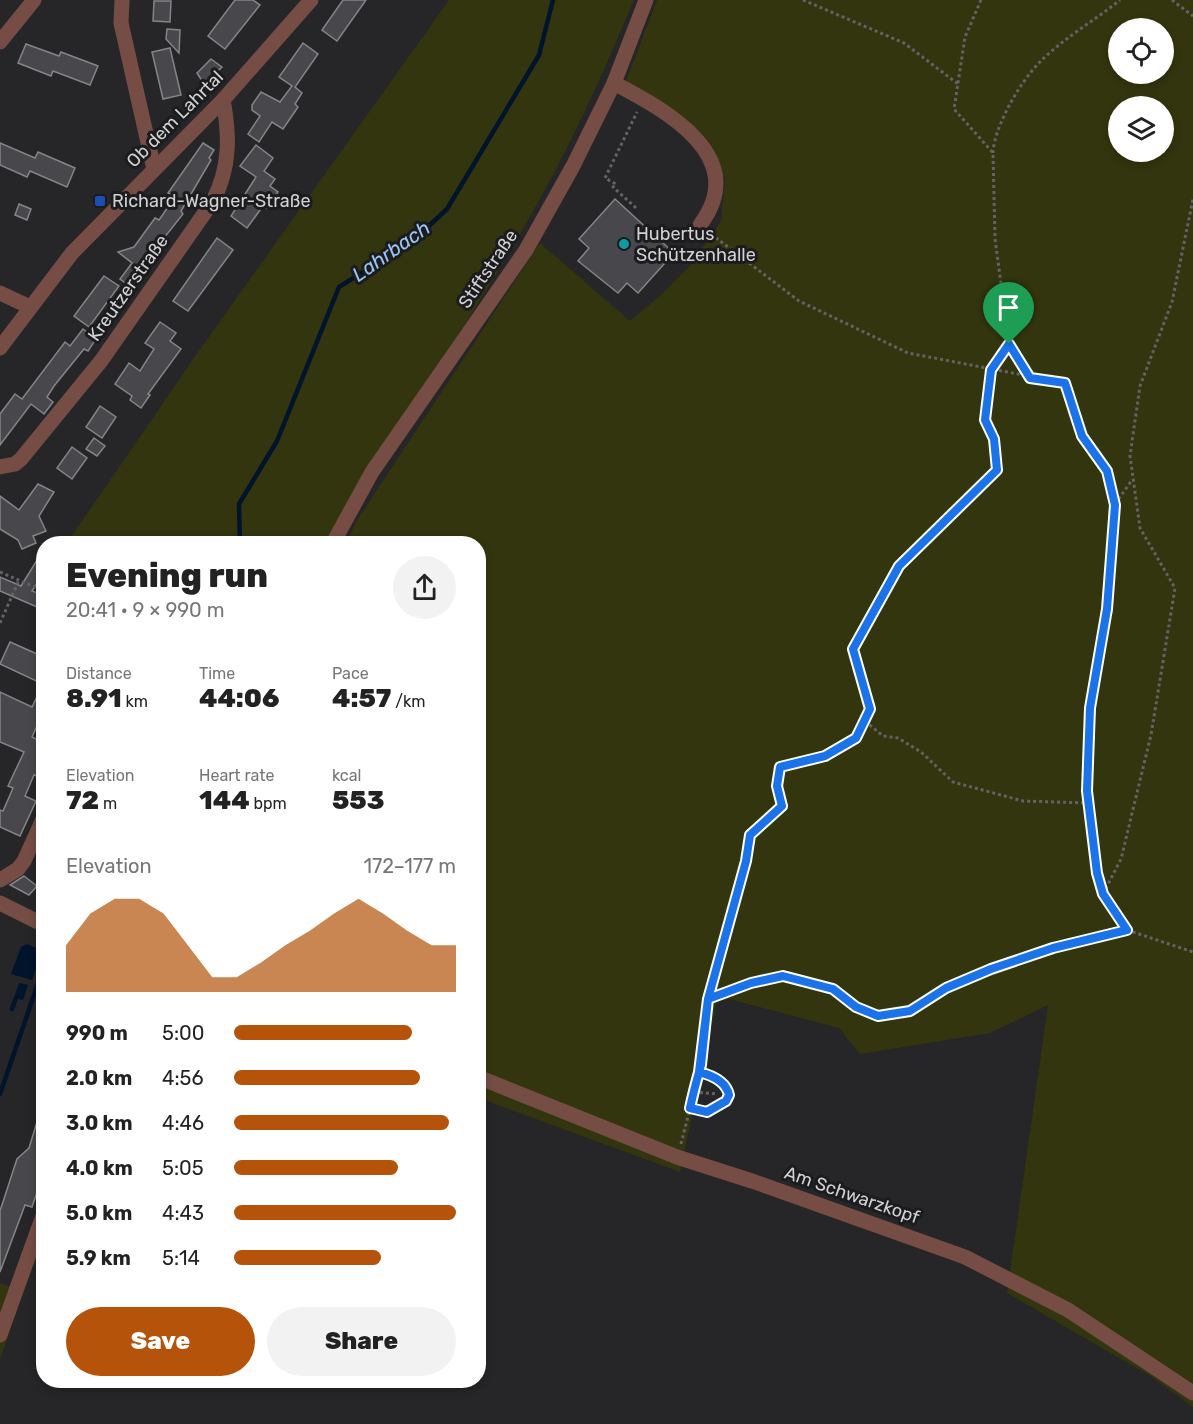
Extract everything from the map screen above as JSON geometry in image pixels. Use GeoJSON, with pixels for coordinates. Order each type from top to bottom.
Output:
{"type":"FeatureCollection","features":[{"type":"Feature","properties":{"kind":"street"},"geometry":{"type":"LineString","coordinates":[[0,42],[34,0]]}},
{"type":"Feature","properties":{"kind":"street","name":"Ob dem Lahrtal"},"geometry":{"type":"LineString","coordinates":[[0,348],[72,253],[223,100],[311,0]]}},
{"type":"Feature","properties":{"kind":"street","name":"Stiftstraße"},"geometry":{"type":"LineString","coordinates":[[337,536],[372,471],[526,249],[573,166],[614,83],[646,0]]}},
{"type":"Feature","properties":{"kind":"street"},"geometry":{"type":"LineString","coordinates":[[121,1],[121,23],[154,169]]}},
{"type":"Feature","properties":{"kind":"street"},"geometry":{"type":"LineString","coordinates":[[614,83],[644,99],[682,126],[708,153],[718,176],[712,209],[700,225]]}},
{"type":"Feature","properties":{"kind":"street","name":"Kreutzerstraße"},"geometry":{"type":"LineString","coordinates":[[0,467],[15,464],[21,459],[87,379],[213,201],[225,175],[229,130],[223,100]]}},
{"type":"Feature","properties":{"kind":"street"},"geometry":{"type":"LineString","coordinates":[[0,292],[30,307]]}},
{"type":"Feature","properties":{"kind":"street"},"geometry":{"type":"LineString","coordinates":[[0,880],[24,861],[36,835]]}},
{"type":"Feature","properties":{"kind":"street"},"geometry":{"type":"LineString","coordinates":[[0,903],[36,921]]}},
{"type":"Feature","properties":{"kind":"street","name":"Am Schwarzkopf"},"geometry":{"type":"LineString","coordinates":[[486,1080],[677,1157],[965,1257],[1068,1310],[1130,1349],[1193,1393]]}},
{"type":"Feature","properties":{"kind":"street"},"geometry":{"type":"LineString","coordinates":[[0,1335],[36,1235]]}},
{"type":"Feature","properties":{"kind":"path"},"geometry":{"type":"LineString","coordinates":[[803,0],[904,43],[959,84]]}},
{"type":"Feature","properties":{"kind":"path"},"geometry":{"type":"LineString","coordinates":[[981,0],[965,37],[954,109],[993,153]]}},
{"type":"Feature","properties":{"kind":"path"},"geometry":{"type":"LineString","coordinates":[[1030,378],[1009,344],[995,239],[994,142],[1012,101],[1038,63],[1120,0]]}},
{"type":"Feature","properties":{"kind":"path"},"geometry":{"type":"LineString","coordinates":[[1172,0],[1193,16]]}},
{"type":"Feature","properties":{"kind":"path"},"geometry":{"type":"LineString","coordinates":[[636,208],[614,187],[616,184],[605,178],[644,99]]}},
{"type":"Feature","properties":{"kind":"path"},"geometry":{"type":"LineString","coordinates":[[1103,894],[1121,860],[1150,735],[1175,588],[1140,528],[1130,456],[1140,386],[1172,302],[1193,199]]}},
{"type":"Feature","properties":{"kind":"path"},"geometry":{"type":"LineString","coordinates":[[700,225],[799,301],[908,352],[1030,378],[1065,383],[1082,436],[1107,471],[1115,505],[1107,609],[1090,708],[1088,803],[1097,873],[1103,894],[1127,930]]}},
{"type":"Feature","properties":{"kind":"path"},"geometry":{"type":"LineString","coordinates":[[677,1157],[699,1072],[708,999],[746,861],[750,835],[782,806],[777,786],[780,767],[825,756],[856,738],[870,709],[853,649],[899,566],[997,470],[994,439],[985,420],[991,370],[1009,344]]}},
{"type":"Feature","properties":{"kind":"path"},"geometry":{"type":"LineString","coordinates":[[1115,505],[1133,479]]}},
{"type":"Feature","properties":{"kind":"path"},"geometry":{"type":"LineString","coordinates":[[0,572],[36,587]]}},
{"type":"Feature","properties":{"kind":"path"},"geometry":{"type":"LineString","coordinates":[[0,623],[19,580]]}},
{"type":"Feature","properties":{"kind":"path"},"geometry":{"type":"LineString","coordinates":[[865,720],[883,736],[898,738],[921,752],[953,782],[1023,801],[1088,803]]}},
{"type":"Feature","properties":{"kind":"path"},"geometry":{"type":"LineString","coordinates":[[708,999],[751,983],[783,976],[833,989],[856,1007],[878,1016],[910,1011],[946,988],[991,969],[1053,948],[1127,930],[1193,952]]}},
{"type":"Feature","properties":{"kind":"path"},"geometry":{"type":"LineString","coordinates":[[690,1108],[707,1112],[726,1101],[729,1095],[726,1086],[699,1072]]}},
{"type":"Feature","properties":{"kind":"path"},"geometry":{"type":"LineString","coordinates":[[694,1092],[717,1094]]}},
{"type":"Feature","properties":{"kind":"green space"},"geometry":{"type":"Polygon","coordinates":[[[449,0],[634,0],[577,127],[532,213],[453,343],[342,512],[330,536],[72,536],[196,355],[449,0]]]}},
{"type":"Feature","properties":{"kind":"green space"},"geometry":{"type":"Polygon","coordinates":[[[657,0],[1193,0],[1193,946],[1179,949],[1193,947],[1193,1407],[1152,1377],[1007,1293],[1048,1005],[990,1033],[860,1054],[839,1028],[718,996],[680,1172],[486,1101],[486,536],[349,536],[357,520],[540,243],[630,321],[662,294],[692,263],[721,221],[725,179],[682,126],[625,84],[657,0]]]}},
{"type":"Feature","properties":{"kind":"green space"},"geometry":{"type":"Polygon","coordinates":[[[0,1283],[23,1291],[0,1360],[0,1283]]]}},
{"type":"Feature","properties":{"kind":"water"},"geometry":{"type":"Polygon","coordinates":[[[27,944],[36,948],[36,968],[32,980],[11,974],[21,947],[27,944]]]}},
{"type":"Feature","properties":{"kind":"water"},"geometry":{"type":"Polygon","coordinates":[[[19,983],[28,985],[23,1000],[14,998],[19,983]]]}},
{"type":"Feature","properties":{"kind":"building"},"geometry":{"type":"Polygon","coordinates":[[[235,0],[253,0],[260,5],[225,49],[208,36],[235,0]]]}},
{"type":"Feature","properties":{"kind":"building"},"geometry":{"type":"Polygon","coordinates":[[[343,0],[366,0],[337,41],[322,30],[343,0]]]}},
{"type":"Feature","properties":{"kind":"building"},"geometry":{"type":"Polygon","coordinates":[[[154,1],[171,1],[170,22],[153,21],[154,1]]]}},
{"type":"Feature","properties":{"kind":"building"},"geometry":{"type":"Polygon","coordinates":[[[167,29],[180,30],[179,53],[166,39],[167,29]]]}},
{"type":"Feature","properties":{"kind":"building"},"geometry":{"type":"Polygon","coordinates":[[[303,43],[318,54],[295,87],[302,93],[295,104],[298,107],[283,129],[272,122],[259,142],[248,134],[260,116],[252,110],[252,105],[261,92],[280,102],[292,86],[279,77],[303,43]]]}},
{"type":"Feature","properties":{"kind":"building"},"geometry":{"type":"Polygon","coordinates":[[[26,44],[59,56],[61,52],[98,66],[90,85],[53,71],[51,76],[18,63],[26,44]]]}},
{"type":"Feature","properties":{"kind":"building"},"geometry":{"type":"Polygon","coordinates":[[[170,48],[181,95],[163,99],[152,52],[170,48]]]}},
{"type":"Feature","properties":{"kind":"building"},"geometry":{"type":"Polygon","coordinates":[[[211,59],[222,67],[204,84],[197,73],[211,59]]]}},
{"type":"Feature","properties":{"kind":"building"},"geometry":{"type":"Polygon","coordinates":[[[0,143],[35,158],[38,152],[75,168],[67,187],[30,171],[27,177],[0,165],[0,143]]]}},
{"type":"Feature","properties":{"kind":"building"},"geometry":{"type":"Polygon","coordinates":[[[203,143],[214,150],[209,158],[211,160],[181,211],[183,214],[145,262],[131,287],[120,279],[132,263],[118,252],[134,247],[155,218],[159,220],[175,197],[168,193],[203,143]]]}},
{"type":"Feature","properties":{"kind":"building"},"geometry":{"type":"Polygon","coordinates":[[[256,145],[273,158],[264,171],[275,179],[270,186],[278,192],[266,208],[263,206],[247,228],[231,216],[256,177],[240,166],[256,145]]]}},
{"type":"Feature","properties":{"kind":"building","name":"Hubertus Schützenhalle"},"geometry":{"type":"Polygon","coordinates":[[[615,199],[674,253],[638,293],[627,283],[618,293],[578,261],[589,248],[579,239],[615,199]]]}},
{"type":"Feature","properties":{"kind":"building"},"geometry":{"type":"Polygon","coordinates":[[[19,204],[31,209],[27,220],[15,215],[19,204]]]}},
{"type":"Feature","properties":{"kind":"building"},"geometry":{"type":"Polygon","coordinates":[[[217,238],[233,250],[188,311],[173,301],[217,238]]]}},
{"type":"Feature","properties":{"kind":"building"},"geometry":{"type":"Polygon","coordinates":[[[104,276],[119,286],[89,327],[74,316],[104,276]]]}},
{"type":"Feature","properties":{"kind":"building"},"geometry":{"type":"Polygon","coordinates":[[[160,322],[176,333],[170,341],[181,349],[148,394],[150,395],[141,408],[130,400],[132,396],[115,384],[129,363],[140,371],[154,349],[145,343],[160,322]]]}},
{"type":"Feature","properties":{"kind":"building"},"geometry":{"type":"Polygon","coordinates":[[[83,329],[96,339],[88,351],[84,349],[54,386],[47,397],[53,402],[44,414],[31,404],[0,445],[0,414],[15,394],[22,399],[65,342],[70,346],[83,329]]]}},
{"type":"Feature","properties":{"kind":"building"},"geometry":{"type":"Polygon","coordinates":[[[100,406],[116,417],[102,438],[86,427],[100,406]]]}},
{"type":"Feature","properties":{"kind":"building"},"geometry":{"type":"Polygon","coordinates":[[[94,438],[105,446],[97,456],[86,449],[94,438]]]}},
{"type":"Feature","properties":{"kind":"building"},"geometry":{"type":"Polygon","coordinates":[[[72,447],[87,458],[72,479],[57,468],[72,447]]]}},
{"type":"Feature","properties":{"kind":"building"},"geometry":{"type":"Polygon","coordinates":[[[38,484],[54,492],[39,516],[46,531],[33,536],[36,543],[22,549],[18,540],[0,529],[0,496],[19,510],[38,484]]]}},
{"type":"Feature","properties":{"kind":"building"},"geometry":{"type":"Polygon","coordinates":[[[36,562],[36,585],[32,591],[36,593],[36,607],[0,591],[0,577],[21,586],[36,562]]]}},
{"type":"Feature","properties":{"kind":"building"},"geometry":{"type":"Polygon","coordinates":[[[10,642],[36,653],[36,681],[0,664],[10,642]]]}},
{"type":"Feature","properties":{"kind":"building"},"geometry":{"type":"Polygon","coordinates":[[[0,692],[32,707],[36,699],[36,728],[32,737],[36,739],[36,776],[34,775],[25,796],[36,801],[20,836],[0,827],[0,810],[3,811],[13,788],[8,786],[24,752],[0,742],[0,692]]]}},
{"type":"Feature","properties":{"kind":"building"},"geometry":{"type":"Polygon","coordinates":[[[24,876],[36,887],[29,895],[10,885],[24,876]]]}},
{"type":"Feature","properties":{"kind":"building"},"geometry":{"type":"Polygon","coordinates":[[[36,1125],[36,1195],[32,1207],[25,1205],[0,1272],[0,1211],[17,1159],[29,1148],[36,1125]]]}},
{"type":"Feature","properties":{"kind":"waterway","name":"Lahrbach"},"geometry":{"type":"LineString","coordinates":[[240,536],[239,504],[277,441],[339,287],[414,240],[447,209],[539,55],[553,0]]}},
{"type":"Feature","properties":{"kind":"waterway","name":"Lahrbach"},"geometry":{"type":"LineString","coordinates":[[0,1094],[36,989]]}},
{"type":"Feature","properties":{"kind":"waterway"},"geometry":{"type":"LineString","coordinates":[[12,1009],[16,998]]}},
{"type":"Feature","properties":{"kind":"place","name":"Richard-Wagner-Straße"},"geometry":{"type":"Point","coordinates":[100,201]}},
{"type":"Feature","properties":{"kind":"place","name":"Hubertus Schützenhalle"},"geometry":{"type":"Point","coordinates":[624,244]}},
{"type":"Feature","properties":{"kind":"route"},"geometry":{"type":"LineString","coordinates":[[1009,344],[991,370],[985,420],[994,439],[997,470],[899,566],[853,649],[870,709],[856,738],[825,756],[780,767],[777,786],[782,806],[750,835],[746,861],[708,999],[701,1065],[699,1072],[690,1108],[697,1111],[699,1109],[707,1112],[713,1110],[726,1101],[729,1095],[726,1086],[699,1072],[708,999],[751,983],[783,976],[833,989],[856,1007],[878,1016],[910,1011],[946,988],[991,969],[1053,948],[1127,930],[1103,894],[1097,873],[1087,791],[1090,708],[1107,609],[1115,505],[1107,471],[1082,436],[1065,383],[1030,378],[1009,344]]}}]}
